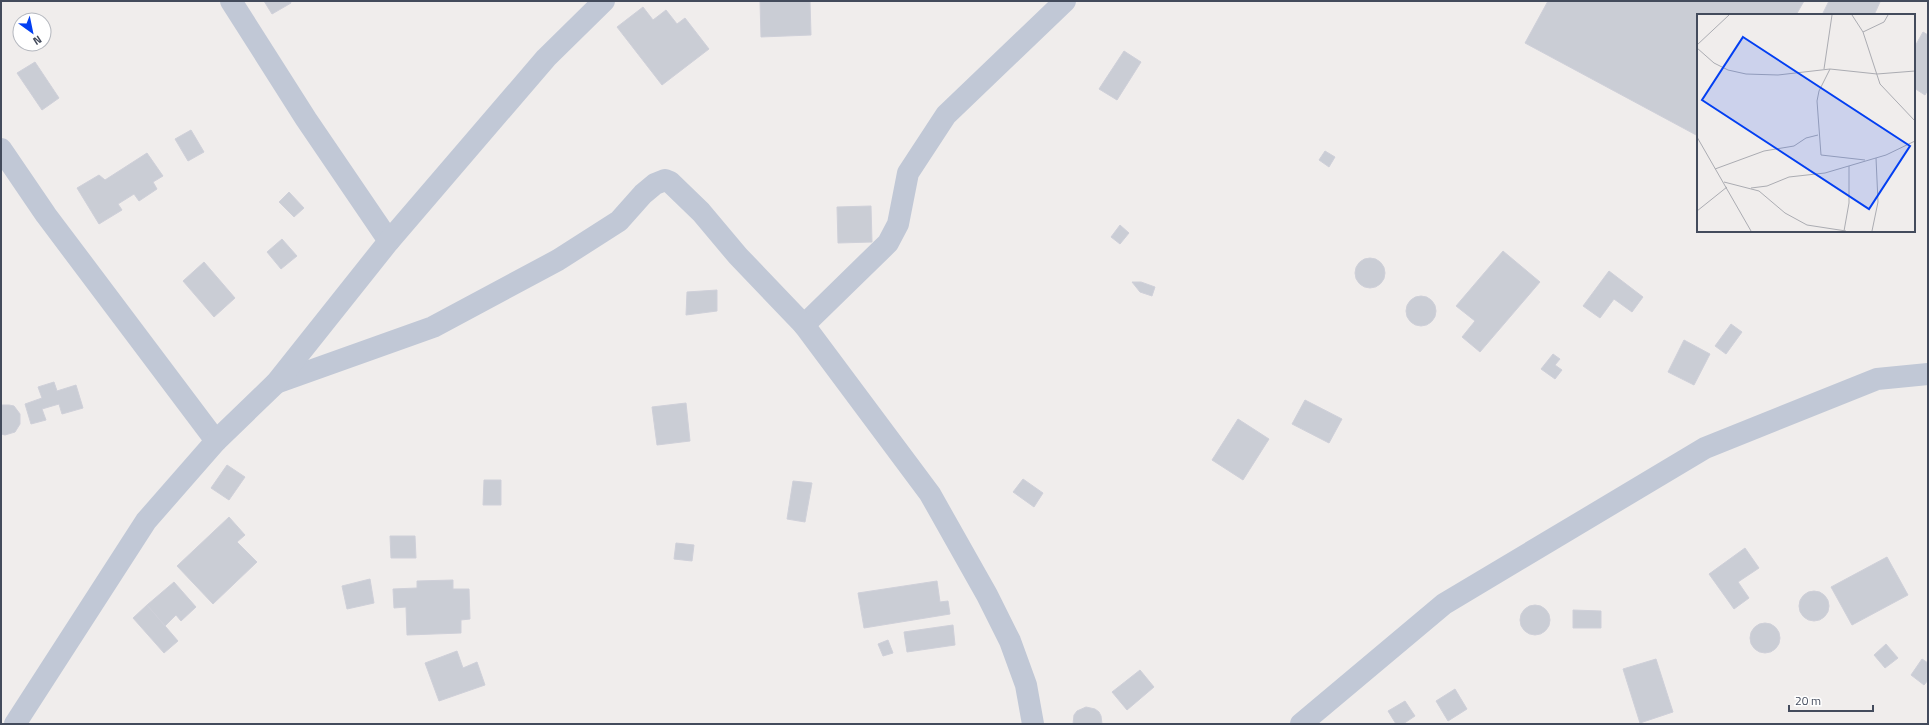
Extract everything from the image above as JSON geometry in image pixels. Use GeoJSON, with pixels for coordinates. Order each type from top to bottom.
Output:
{"type":"FeatureCollection","features":[{"type":"Feature","properties":{"kind":"street"},"geometry":{"type":"LineString","coordinates":[[231,1],[306,120],[389,241]]}},
{"type":"Feature","properties":{"kind":"street"},"geometry":{"type":"LineString","coordinates":[[15,724],[146,521],[216,441],[276,383],[389,241],[546,58],[604,1]]}},
{"type":"Feature","properties":{"kind":"street"},"geometry":{"type":"LineString","coordinates":[[804,325],[888,243],[898,224],[908,173],[946,115],[1065,1]]}},
{"type":"Feature","properties":{"kind":"street"},"geometry":{"type":"LineString","coordinates":[[1,149],[46,215],[216,441]]}},
{"type":"Feature","properties":{"kind":"street"},"geometry":{"type":"LineString","coordinates":[[276,383],[433,327],[576,249],[620,221],[643,194],[655,184],[665,180],[677,186],[738,256],[804,325],[930,494],[987,595],[1010,641],[1026,685],[1033,724]]}},
{"type":"Feature","properties":{"kind":"street"},"geometry":{"type":"LineString","coordinates":[[1301,724],[1444,604],[1705,448],[1877,379],[1928,374]]}},
{"type":"Feature","properties":{"kind":"building"},"geometry":{"type":"Polygon","coordinates":[[[264,1],[290,1],[291,3],[272,14],[264,1]]]}},
{"type":"Feature","properties":{"kind":"building"},"geometry":{"type":"Polygon","coordinates":[[[760,1],[810,1],[811,35],[761,37],[760,1]]]}},
{"type":"Feature","properties":{"kind":"building"},"geometry":{"type":"Polygon","coordinates":[[[1548,1],[1804,1],[1797,14],[1697,14],[1697,135],[1525,43],[1548,1]]]}},
{"type":"Feature","properties":{"kind":"building"},"geometry":{"type":"Polygon","coordinates":[[[1829,1],[1880,2],[1874,14],[1822,14],[1829,1]]]}},
{"type":"Feature","properties":{"kind":"building"},"geometry":{"type":"Polygon","coordinates":[[[643,7],[653,20],[666,10],[677,24],[685,18],[709,49],[662,85],[617,27],[643,7]]]}},
{"type":"Feature","properties":{"kind":"building"},"geometry":{"type":"Polygon","coordinates":[[[1923,32],[1928,35],[1928,90],[1925,95],[1915,89],[1915,46],[1923,32]]]}},
{"type":"Feature","properties":{"kind":"building"},"geometry":{"type":"Polygon","coordinates":[[[1124,51],[1141,62],[1117,100],[1099,89],[1124,51]]]}},
{"type":"Feature","properties":{"kind":"building"},"geometry":{"type":"Polygon","coordinates":[[[35,62],[59,98],[42,110],[17,73],[35,62]]]}},
{"type":"Feature","properties":{"kind":"building"},"geometry":{"type":"Polygon","coordinates":[[[191,130],[204,152],[188,161],[175,139],[191,130]]]}},
{"type":"Feature","properties":{"kind":"building"},"geometry":{"type":"Polygon","coordinates":[[[1325,151],[1335,157],[1329,167],[1319,160],[1325,151]]]}},
{"type":"Feature","properties":{"kind":"building"},"geometry":{"type":"Polygon","coordinates":[[[147,153],[163,176],[153,182],[157,189],[139,201],[134,194],[118,204],[122,210],[99,224],[77,188],[99,175],[105,180],[147,153]]]}},
{"type":"Feature","properties":{"kind":"building"},"geometry":{"type":"Polygon","coordinates":[[[289,192],[304,208],[294,217],[279,202],[289,192]]]}},
{"type":"Feature","properties":{"kind":"building"},"geometry":{"type":"Polygon","coordinates":[[[871,206],[872,242],[838,243],[837,207],[871,206]]]}},
{"type":"Feature","properties":{"kind":"building"},"geometry":{"type":"Polygon","coordinates":[[[1120,225],[1129,233],[1120,244],[1111,237],[1120,225]]]}},
{"type":"Feature","properties":{"kind":"building"},"geometry":{"type":"Polygon","coordinates":[[[282,239],[297,256],[281,269],[267,252],[282,239]]]}},
{"type":"Feature","properties":{"kind":"building"},"geometry":{"type":"Polygon","coordinates":[[[1503,251],[1540,282],[1480,352],[1462,337],[1475,321],[1456,306],[1503,251]]]}},
{"type":"Feature","properties":{"kind":"building"},"geometry":{"type":"Polygon","coordinates":[[[1370,258],[1381,262],[1385,273],[1381,284],[1370,288],[1359,284],[1355,273],[1359,262],[1370,258]]]}},
{"type":"Feature","properties":{"kind":"building"},"geometry":{"type":"Polygon","coordinates":[[[204,262],[235,298],[214,317],[183,281],[204,262]]]}},
{"type":"Feature","properties":{"kind":"building"},"geometry":{"type":"Polygon","coordinates":[[[1609,271],[1643,297],[1632,312],[1614,299],[1600,318],[1583,306],[1609,271]]]}},
{"type":"Feature","properties":{"kind":"building"},"geometry":{"type":"Polygon","coordinates":[[[1132,282],[1141,282],[1155,287],[1152,296],[1140,292],[1132,282]]]}},
{"type":"Feature","properties":{"kind":"building"},"geometry":{"type":"Polygon","coordinates":[[[717,290],[717,311],[686,315],[687,292],[717,290]]]}},
{"type":"Feature","properties":{"kind":"building"},"geometry":{"type":"Polygon","coordinates":[[[1421,296],[1432,300],[1436,311],[1432,322],[1421,326],[1410,322],[1406,311],[1410,300],[1421,296]]]}},
{"type":"Feature","properties":{"kind":"building"},"geometry":{"type":"Polygon","coordinates":[[[1731,324],[1742,332],[1726,354],[1715,346],[1731,324]]]}},
{"type":"Feature","properties":{"kind":"building"},"geometry":{"type":"Polygon","coordinates":[[[1684,340],[1710,354],[1694,385],[1668,372],[1684,340]]]}},
{"type":"Feature","properties":{"kind":"building"},"geometry":{"type":"Polygon","coordinates":[[[1553,354],[1560,359],[1555,365],[1562,370],[1555,379],[1541,369],[1553,354]]]}},
{"type":"Feature","properties":{"kind":"building"},"geometry":{"type":"Polygon","coordinates":[[[54,382],[57,391],[76,385],[83,408],[62,414],[59,404],[42,409],[46,420],[31,424],[25,404],[42,398],[38,387],[54,382]]]}},
{"type":"Feature","properties":{"kind":"building"},"geometry":{"type":"Polygon","coordinates":[[[1305,400],[1342,419],[1329,443],[1292,424],[1305,400]]]}},
{"type":"Feature","properties":{"kind":"building"},"geometry":{"type":"Polygon","coordinates":[[[686,403],[690,441],[657,445],[652,407],[686,403]]]}},
{"type":"Feature","properties":{"kind":"building"},"geometry":{"type":"Polygon","coordinates":[[[1,405],[14,406],[20,414],[20,424],[15,432],[5,435],[1,434],[1,405]]]}},
{"type":"Feature","properties":{"kind":"building"},"geometry":{"type":"Polygon","coordinates":[[[1238,419],[1269,439],[1243,480],[1212,460],[1238,419]]]}},
{"type":"Feature","properties":{"kind":"building"},"geometry":{"type":"Polygon","coordinates":[[[227,465],[245,477],[229,500],[211,488],[227,465]]]}},
{"type":"Feature","properties":{"kind":"building"},"geometry":{"type":"Polygon","coordinates":[[[1023,479],[1043,493],[1034,507],[1013,492],[1023,479]]]}},
{"type":"Feature","properties":{"kind":"building"},"geometry":{"type":"Polygon","coordinates":[[[484,480],[501,480],[501,505],[483,505],[484,480]]]}},
{"type":"Feature","properties":{"kind":"building"},"geometry":{"type":"Polygon","coordinates":[[[793,481],[812,483],[805,522],[787,519],[793,481]]]}},
{"type":"Feature","properties":{"kind":"building"},"geometry":{"type":"Polygon","coordinates":[[[229,517],[245,535],[237,542],[257,562],[213,604],[177,566],[229,517]]]}},
{"type":"Feature","properties":{"kind":"building"},"geometry":{"type":"Polygon","coordinates":[[[390,536],[415,536],[416,558],[391,558],[390,536]]]}},
{"type":"Feature","properties":{"kind":"building"},"geometry":{"type":"Polygon","coordinates":[[[676,543],[694,545],[692,561],[674,559],[676,543]]]}},
{"type":"Feature","properties":{"kind":"building"},"geometry":{"type":"Polygon","coordinates":[[[1745,548],[1759,568],[1738,582],[1749,598],[1734,609],[1709,574],[1745,548]]]}},
{"type":"Feature","properties":{"kind":"building"},"geometry":{"type":"Polygon","coordinates":[[[1887,557],[1908,595],[1852,625],[1831,587],[1887,557]]]}},
{"type":"Feature","properties":{"kind":"building"},"geometry":{"type":"Polygon","coordinates":[[[370,579],[374,603],[347,609],[342,586],[370,579]]]}},
{"type":"Feature","properties":{"kind":"building"},"geometry":{"type":"Polygon","coordinates":[[[453,580],[453,589],[469,589],[470,619],[461,620],[461,633],[407,635],[406,607],[394,608],[393,589],[417,588],[417,581],[453,580]]]}},
{"type":"Feature","properties":{"kind":"building"},"geometry":{"type":"Polygon","coordinates":[[[937,581],[940,602],[948,601],[950,614],[864,628],[858,593],[937,581]]]}},
{"type":"Feature","properties":{"kind":"building"},"geometry":{"type":"Polygon","coordinates":[[[174,582],[196,607],[181,621],[176,615],[165,626],[147,605],[174,582]]]}},
{"type":"Feature","properties":{"kind":"building"},"geometry":{"type":"Polygon","coordinates":[[[1814,591],[1825,595],[1829,606],[1825,617],[1814,621],[1803,617],[1799,606],[1803,595],[1814,591]]]}},
{"type":"Feature","properties":{"kind":"building"},"geometry":{"type":"Polygon","coordinates":[[[147,605],[178,641],[164,653],[133,618],[147,605]]]}},
{"type":"Feature","properties":{"kind":"building"},"geometry":{"type":"Polygon","coordinates":[[[1535,605],[1546,609],[1550,620],[1546,631],[1535,635],[1524,631],[1520,620],[1524,609],[1535,605]]]}},
{"type":"Feature","properties":{"kind":"building"},"geometry":{"type":"Polygon","coordinates":[[[1573,610],[1601,611],[1601,628],[1573,628],[1573,610]]]}},
{"type":"Feature","properties":{"kind":"building"},"geometry":{"type":"Polygon","coordinates":[[[1765,623],[1776,627],[1780,638],[1776,649],[1765,653],[1754,649],[1750,638],[1754,627],[1765,623]]]}},
{"type":"Feature","properties":{"kind":"building"},"geometry":{"type":"Polygon","coordinates":[[[953,625],[955,645],[907,652],[904,632],[953,625]]]}},
{"type":"Feature","properties":{"kind":"building"},"geometry":{"type":"Polygon","coordinates":[[[888,640],[893,653],[883,656],[878,644],[888,640]]]}},
{"type":"Feature","properties":{"kind":"building"},"geometry":{"type":"Polygon","coordinates":[[[1886,644],[1898,658],[1885,668],[1874,655],[1886,644]]]}},
{"type":"Feature","properties":{"kind":"building"},"geometry":{"type":"Polygon","coordinates":[[[457,651],[463,668],[477,662],[485,685],[439,701],[425,663],[457,651]]]}},
{"type":"Feature","properties":{"kind":"building"},"geometry":{"type":"Polygon","coordinates":[[[1656,659],[1673,712],[1640,723],[1623,669],[1656,659]]]}},
{"type":"Feature","properties":{"kind":"building"},"geometry":{"type":"Polygon","coordinates":[[[1922,659],[1928,663],[1928,680],[1924,685],[1911,675],[1922,659]]]}},
{"type":"Feature","properties":{"kind":"building"},"geometry":{"type":"Polygon","coordinates":[[[1140,670],[1154,687],[1127,710],[1112,692],[1140,670]]]}},
{"type":"Feature","properties":{"kind":"building"},"geometry":{"type":"Polygon","coordinates":[[[1455,689],[1467,709],[1448,721],[1436,701],[1455,689]]]}},
{"type":"Feature","properties":{"kind":"building"},"geometry":{"type":"Polygon","coordinates":[[[1405,701],[1415,716],[1403,724],[1396,724],[1388,711],[1405,701]]]}},
{"type":"Feature","properties":{"kind":"building"},"geometry":{"type":"Polygon","coordinates":[[[1086,707],[1095,709],[1099,712],[1102,724],[1073,724],[1074,715],[1077,711],[1086,707]]]}}]}
